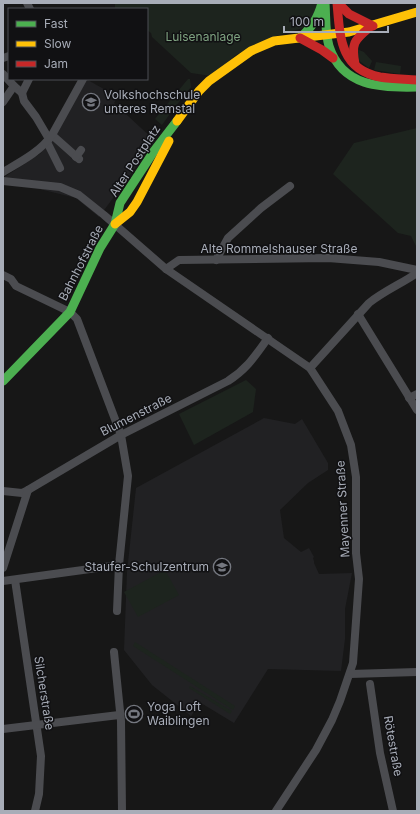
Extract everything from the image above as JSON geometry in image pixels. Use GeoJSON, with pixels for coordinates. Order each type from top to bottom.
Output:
{"type":"FeatureCollection","features":[{"type":"Feature","properties":{"kind":"street"},"geometry":{"type":"LineString","coordinates":[[322,3],[319,17],[313,26],[300,38],[312,46],[329,54],[345,73],[352,78],[368,84],[399,88],[417,87]]}},
{"type":"Feature","properties":{"kind":"street"},"geometry":{"type":"LineString","coordinates":[[325,3],[329,46],[336,62]]}},
{"type":"Feature","properties":{"kind":"street"},"geometry":{"type":"LineString","coordinates":[[338,3],[343,11],[348,15],[372,26],[357,38],[354,43],[352,49],[355,66]]}},
{"type":"Feature","properties":{"kind":"street"},"geometry":{"type":"LineString","coordinates":[[338,3],[343,50],[355,66],[374,76],[417,80]]}},
{"type":"Feature","properties":{"kind":"street","name":"Alter Postplatz"},"geometry":{"type":"LineString","coordinates":[[115,224],[120,203],[154,151],[194,97],[209,81],[231,64],[251,51],[269,43],[349,32],[417,12]]}},
{"type":"Feature","properties":{"kind":"street","name":"Alter Postplatz"},"geometry":{"type":"LineString","coordinates":[[115,224],[130,212],[137,202],[170,140],[207,91],[231,64]]}},
{"type":"Feature","properties":{"kind":"street"},"geometry":{"type":"LineString","coordinates":[[8,80],[22,93],[24,101],[36,117],[49,139],[60,168]]}},
{"type":"Feature","properties":{"kind":"street"},"geometry":{"type":"LineString","coordinates":[[22,93],[28,80]]}},
{"type":"Feature","properties":{"kind":"street"},"geometry":{"type":"LineString","coordinates":[[3,172],[41,148],[49,139],[82,80]]}},
{"type":"Feature","properties":{"kind":"street"},"geometry":{"type":"LineString","coordinates":[[3,102],[14,86]]}},
{"type":"Feature","properties":{"kind":"street"},"geometry":{"type":"LineString","coordinates":[[49,139],[78,156]]}},
{"type":"Feature","properties":{"kind":"street"},"geometry":{"type":"LineString","coordinates":[[3,181],[60,188],[79,195],[115,224]]}},
{"type":"Feature","properties":{"kind":"street"},"geometry":{"type":"LineString","coordinates":[[216,260],[228,238],[261,208],[290,186]]}},
{"type":"Feature","properties":{"kind":"street"},"geometry":{"type":"LineString","coordinates":[[130,188],[130,196],[137,202]]}},
{"type":"Feature","properties":{"kind":"street","name":"Mayenner Straße"},"geometry":{"type":"LineString","coordinates":[[115,224],[166,269],[310,368],[338,411],[351,445],[356,477],[356,553],[359,579],[353,663],[337,710],[326,731],[276,811]]}},
{"type":"Feature","properties":{"kind":"street","name":"Bahnhofstraße"},"geometry":{"type":"LineString","coordinates":[[3,381],[70,312],[100,248],[115,224]]}},
{"type":"Feature","properties":{"kind":"street","name":"Alte Rommelshauser Straße"},"geometry":{"type":"LineString","coordinates":[[166,269],[179,260],[328,258],[380,262],[417,271]]}},
{"type":"Feature","properties":{"kind":"street"},"geometry":{"type":"LineString","coordinates":[[396,266],[404,279],[401,284]]}},
{"type":"Feature","properties":{"kind":"street"},"geometry":{"type":"LineString","coordinates":[[310,368],[358,314],[376,298],[401,284],[417,271]]}},
{"type":"Feature","properties":{"kind":"street"},"geometry":{"type":"LineString","coordinates":[[3,275],[11,279],[16,286],[70,312],[76,319],[121,435],[128,476],[119,565],[117,610]]}},
{"type":"Feature","properties":{"kind":"street"},"geometry":{"type":"LineString","coordinates":[[358,314],[417,410]]}},
{"type":"Feature","properties":{"kind":"street","name":"Blumenstraße"},"geometry":{"type":"LineString","coordinates":[[3,491],[22,493],[121,435],[192,400],[240,374],[247,367],[268,338]]}},
{"type":"Feature","properties":{"kind":"street"},"geometry":{"type":"LineString","coordinates":[[410,398],[417,394]]}},
{"type":"Feature","properties":{"kind":"street"},"geometry":{"type":"LineString","coordinates":[[3,568],[28,490]]}},
{"type":"Feature","properties":{"kind":"street"},"geometry":{"type":"LineString","coordinates":[[3,581],[119,565]]}},
{"type":"Feature","properties":{"kind":"street","name":"Silcherstraße"},"geometry":{"type":"LineString","coordinates":[[15,580],[41,756],[39,794],[36,811]]}},
{"type":"Feature","properties":{"kind":"street"},"geometry":{"type":"LineString","coordinates":[[114,652],[120,714],[122,811]]}},
{"type":"Feature","properties":{"kind":"street"},"geometry":{"type":"LineString","coordinates":[[350,674],[417,672]]}},
{"type":"Feature","properties":{"kind":"street","name":"Rötestraße"},"geometry":{"type":"LineString","coordinates":[[370,684],[380,753],[393,811]]}},
{"type":"Feature","properties":{"kind":"street"},"geometry":{"type":"LineString","coordinates":[[3,729],[120,714]]}},
{"type":"Feature","properties":{"kind":"shaded area"},"geometry":{"type":"Polygon","coordinates":[[[85,80],[118,97],[114,103],[155,141],[99,217],[76,198],[3,180],[3,178],[41,153],[85,80]]]}},
{"type":"Feature","properties":{"kind":"shaded area","name":"Staufer-Schulzentrum"},"geometry":{"type":"Polygon","coordinates":[[[264,418],[295,424],[302,419],[328,463],[328,470],[308,483],[280,510],[284,538],[301,552],[309,548],[314,557],[314,563],[319,574],[352,573],[345,609],[345,639],[341,671],[268,669],[234,723],[201,703],[191,716],[152,685],[124,650],[127,572],[136,488],[264,418]]]}},
{"type":"Feature","properties":{"kind":"green space","name":"Luisenanlage"},"geometry":{"type":"Polygon","coordinates":[[[115,3],[318,3],[318,9],[306,27],[276,36],[236,55],[211,76],[191,73],[152,37],[151,33],[148,31],[148,8],[115,8],[115,3]]]}},
{"type":"Feature","properties":{"kind":"green space"},"geometry":{"type":"Polygon","coordinates":[[[359,50],[364,52],[372,61],[369,68],[358,60],[355,51],[359,50]]]}},
{"type":"Feature","properties":{"kind":"green space"},"geometry":{"type":"Polygon","coordinates":[[[376,62],[401,66],[400,74],[374,70],[376,62]]]}},
{"type":"Feature","properties":{"kind":"green space"},"geometry":{"type":"Polygon","coordinates":[[[188,79],[190,79],[191,87],[175,107],[172,105],[169,109],[172,111],[162,125],[155,119],[188,79]]]}},
{"type":"Feature","properties":{"kind":"green space"},"geometry":{"type":"Polygon","coordinates":[[[417,128],[417,248],[411,236],[398,233],[333,174],[354,143],[417,128]]]}},
{"type":"Feature","properties":{"kind":"green space"},"geometry":{"type":"Polygon","coordinates":[[[246,380],[256,389],[253,412],[194,445],[179,414],[246,380]]]}},
{"type":"Feature","properties":{"kind":"green space"},"geometry":{"type":"Polygon","coordinates":[[[165,570],[179,595],[138,617],[124,592],[165,570]]]}},
{"type":"Feature","properties":{"kind":"green space"},"geometry":{"type":"Polygon","coordinates":[[[135,642],[235,706],[233,710],[133,646],[135,642]]]}},
{"type":"Feature","properties":{"kind":"green space"},"geometry":{"type":"Polygon","coordinates":[[[190,686],[232,711],[230,714],[189,688],[190,686]]]}},
{"type":"Feature","properties":{"kind":"traffic: fast"},"geometry":{"type":"LineString","coordinates":[[300,38],[314,22],[322,3]]}},
{"type":"Feature","properties":{"kind":"traffic: fast"},"geometry":{"type":"LineString","coordinates":[[325,3],[326,30],[329,46],[335,60],[343,70],[364,82],[377,85],[390,87],[417,87]]}},
{"type":"Feature","properties":{"kind":"traffic: fast"},"geometry":{"type":"LineString","coordinates":[[3,381],[70,312],[100,248],[115,224],[120,203],[154,151],[177,121]]}},
{"type":"Feature","properties":{"kind":"traffic: slow"},"geometry":{"type":"LineString","coordinates":[[177,121],[199,91],[209,81],[251,51],[274,41],[349,32],[417,12]]}},
{"type":"Feature","properties":{"kind":"traffic: slow"},"geometry":{"type":"LineString","coordinates":[[115,224],[130,212],[137,202],[169,141]]}},
{"type":"Feature","properties":{"kind":"traffic: jam"},"geometry":{"type":"LineString","coordinates":[[337,3],[341,39],[350,59],[357,67],[367,73],[380,77],[417,80]]}},
{"type":"Feature","properties":{"kind":"traffic: jam"},"geometry":{"type":"LineString","coordinates":[[338,3],[349,14],[373,26]]}},
{"type":"Feature","properties":{"kind":"traffic: jam"},"geometry":{"type":"LineString","coordinates":[[355,64],[353,52],[355,43],[357,39],[369,28]]}},
{"type":"Feature","properties":{"kind":"traffic: jam"},"geometry":{"type":"LineString","coordinates":[[300,38],[333,58]]}},
{"type":"Feature","properties":{"kind":"place","name":"Volkshochschule unteres Remstal"},"geometry":{"type":"Point","coordinates":[91,102]}},
{"type":"Feature","properties":{"kind":"place","name":"Staufer-Schulzentrum"},"geometry":{"type":"Point","coordinates":[222,567]}},
{"type":"Feature","properties":{"kind":"place","name":"Yoga Loft Waiblingen"},"geometry":{"type":"Point","coordinates":[134,714]}}]}
